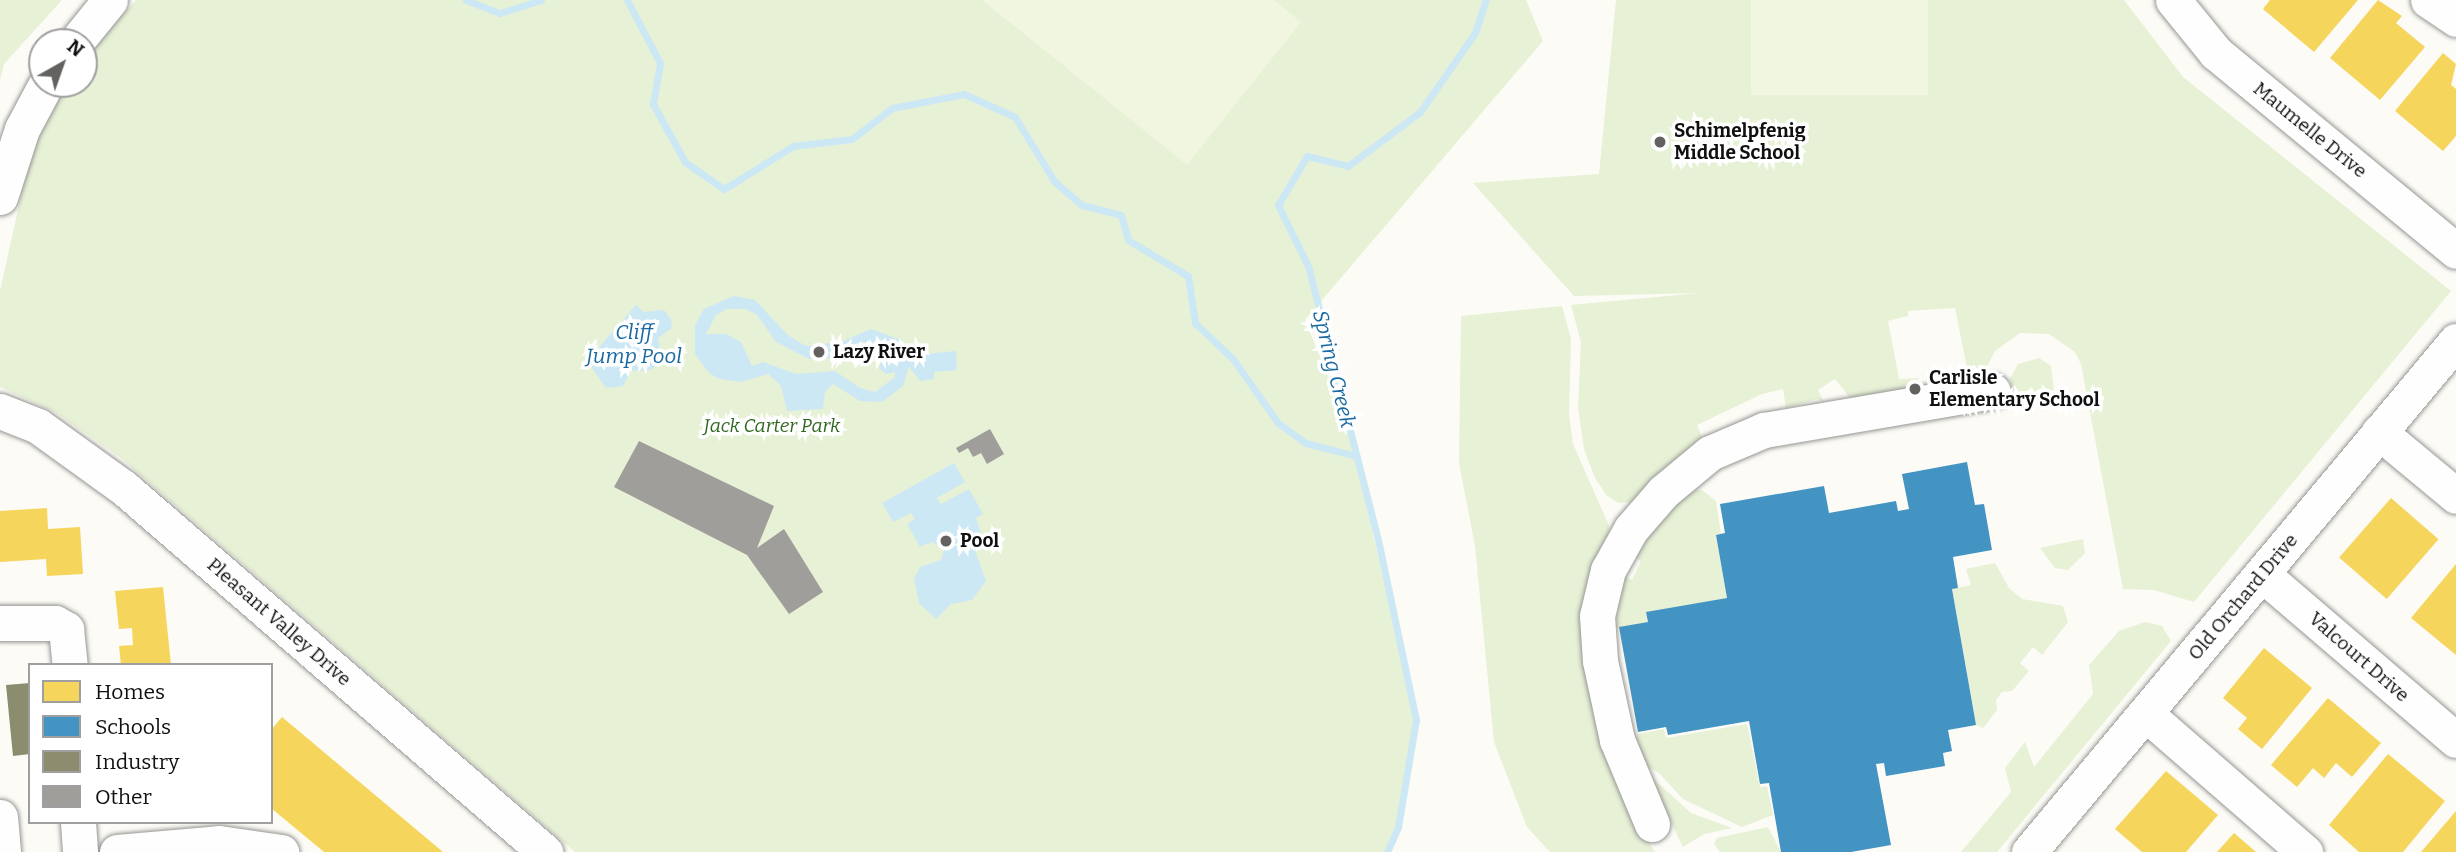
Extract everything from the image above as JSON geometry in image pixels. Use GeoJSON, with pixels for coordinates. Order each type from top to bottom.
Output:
{"type":"FeatureCollection","features":[{"type":"Feature","properties":{"kind":"street"},"geometry":{"type":"LineString","coordinates":[[87,28],[110,0]]}},
{"type":"Feature","properties":{"kind":"street","name":"Maumelle Drive"},"geometry":{"type":"LineString","coordinates":[[2173,0],[2216,53],[2456,251]]}},
{"type":"Feature","properties":{"kind":"street"},"geometry":{"type":"LineString","coordinates":[[2428,0],[2456,19]]}},
{"type":"Feature","properties":{"kind":"street"},"geometry":{"type":"LineString","coordinates":[[0,197],[22,129],[39,98]]}},
{"type":"Feature","properties":{"kind":"street","name":"Old Orchard Drive"},"geometry":{"type":"LineString","coordinates":[[2036,849],[2456,341]]}},
{"type":"Feature","properties":{"kind":"street"},"geometry":{"type":"LineString","coordinates":[[1652,824],[1617,740],[1600,661],[1597,616],[1608,570],[1631,528],[1663,492],[1710,453],[1764,430],[1993,391]]}},
{"type":"Feature","properties":{"kind":"street","name":"Pleasant Valley Drive"},"geometry":{"type":"LineString","coordinates":[[0,411],[38,426],[124,488],[545,852]]}},
{"type":"Feature","properties":{"kind":"street"},"geometry":{"type":"LineString","coordinates":[[2379,432],[2456,496]]}},
{"type":"Feature","properties":{"kind":"street","name":"Valcourt Drive"},"geometry":{"type":"LineString","coordinates":[[2262,574],[2456,740]]}},
{"type":"Feature","properties":{"kind":"street"},"geometry":{"type":"LineString","coordinates":[[0,623],[55,624],[66,629],[70,663]]}},
{"type":"Feature","properties":{"kind":"street"},"geometry":{"type":"LineString","coordinates":[[2146,714],[2305,852]]}},
{"type":"Feature","properties":{"kind":"street"},"geometry":{"type":"LineString","coordinates":[[0,817],[4,852]]}},
{"type":"Feature","properties":{"kind":"street"},"geometry":{"type":"LineString","coordinates":[[78,824],[80,852]]}},
{"type":"Feature","properties":{"kind":"street"},"geometry":{"type":"LineString","coordinates":[[127,851],[219,847],[281,852]]}},
{"type":"Feature","properties":{"kind":"green space"},"geometry":{"type":"Polygon","coordinates":[[[0,0],[62,0],[37,28],[28,28],[28,38],[4,64],[0,80],[0,0]]]}},
{"type":"Feature","properties":{"kind":"green space","name":"Jack Carter Park"},"geometry":{"type":"Polygon","coordinates":[[[136,0],[1526,0],[1543,41],[1305,320],[1347,422],[1416,720],[1398,827],[1387,852],[575,852],[121,458],[55,412],[0,387],[0,291],[35,133],[55,98],[98,98],[98,42],[136,0]]]}},
{"type":"Feature","properties":{"kind":"green space"},"geometry":{"type":"Polygon","coordinates":[[[982,0],[1274,0],[1301,22],[1187,165],[982,0]]]}},
{"type":"Feature","properties":{"kind":"green space"},"geometry":{"type":"Polygon","coordinates":[[[1616,0],[2124,0],[2183,77],[2451,291],[2194,602],[2154,590],[2123,589],[2081,364],[2075,352],[2049,334],[2020,333],[1995,351],[1982,377],[1954,381],[1950,372],[1967,368],[1955,308],[1908,311],[1908,316],[1888,321],[1899,379],[1919,378],[1911,389],[1850,398],[1835,379],[1818,390],[1824,403],[1818,399],[1786,408],[1783,389],[1762,394],[1697,425],[1705,444],[1635,502],[1619,503],[1607,496],[1595,478],[1584,449],[1578,407],[1581,342],[1571,305],[1699,293],[1574,296],[1473,183],[1599,174],[1616,0]]]}},
{"type":"Feature","properties":{"kind":"green space"},"geometry":{"type":"Polygon","coordinates":[[[1751,0],[1928,0],[1928,95],[1751,95],[1751,0]]]}},
{"type":"Feature","properties":{"kind":"green space"},"geometry":{"type":"Polygon","coordinates":[[[1562,306],[1571,339],[1569,414],[1573,444],[1610,528],[1594,581],[1643,833],[1655,852],[1550,852],[1527,827],[1494,742],[1475,546],[1459,463],[1461,316],[1562,306]]]}},
{"type":"Feature","properties":{"kind":"green space"},"geometry":{"type":"Polygon","coordinates":[[[2039,358],[2051,366],[2054,392],[2013,401],[2010,379],[2018,364],[2039,358]]]}},
{"type":"Feature","properties":{"kind":"green space"},"geometry":{"type":"Polygon","coordinates":[[[1692,489],[1702,490],[1716,501],[1721,534],[1716,535],[1727,598],[1646,613],[1648,622],[1616,628],[1621,574],[1632,580],[1641,561],[1630,555],[1657,517],[1692,489]]]}},
{"type":"Feature","properties":{"kind":"green space"},"geometry":{"type":"Polygon","coordinates":[[[2083,539],[2085,553],[2068,570],[2055,568],[2040,548],[2083,539]]]}},
{"type":"Feature","properties":{"kind":"green space"},"geometry":{"type":"Polygon","coordinates":[[[1995,563],[2009,588],[2022,599],[2063,606],[2068,622],[2042,655],[2033,647],[2020,663],[2029,671],[2012,691],[2002,692],[1996,700],[1997,710],[1983,728],[1976,725],[1952,589],[1971,585],[1966,569],[1995,563]]]}},
{"type":"Feature","properties":{"kind":"green space"},"geometry":{"type":"Polygon","coordinates":[[[2145,622],[2162,626],[2171,641],[1997,852],[1961,852],[2011,792],[2005,768],[2025,742],[2034,767],[2093,694],[2089,665],[2119,631],[2145,622]]]}},
{"type":"Feature","properties":{"kind":"green space"},"geometry":{"type":"Polygon","coordinates":[[[1747,724],[1760,787],[1767,786],[1773,815],[1742,827],[1683,799],[1659,773],[1643,764],[1634,739],[1638,734],[1664,729],[1666,738],[1747,724]]]}},
{"type":"Feature","properties":{"kind":"green space"},"geometry":{"type":"Polygon","coordinates":[[[1647,773],[1691,813],[1732,828],[1704,834],[1683,847],[1647,773]]]}},
{"type":"Feature","properties":{"kind":"green space"},"geometry":{"type":"Polygon","coordinates":[[[1768,827],[1781,852],[1720,852],[1714,844],[1717,838],[1768,827]]]}},
{"type":"Feature","properties":{"kind":"water","name":"Lazy River"},"geometry":{"type":"Polygon","coordinates":[[[734,296],[755,300],[789,336],[806,346],[841,342],[871,329],[898,339],[912,355],[956,351],[957,370],[934,372],[934,379],[920,381],[909,367],[903,386],[882,402],[860,401],[833,384],[825,392],[823,409],[787,411],[781,386],[768,374],[741,382],[720,379],[709,373],[695,354],[695,325],[704,309],[734,296]],[[726,309],[716,315],[706,334],[726,334],[741,342],[752,366],[763,362],[796,374],[835,371],[860,388],[875,392],[895,377],[895,372],[886,374],[879,368],[882,358],[895,355],[882,343],[863,342],[832,358],[809,359],[776,342],[757,315],[746,309],[726,309]]]}},
{"type":"Feature","properties":{"kind":"water","name":"Cliff Jump Pool"},"geometry":{"type":"Polygon","coordinates":[[[636,305],[644,312],[664,310],[671,319],[672,328],[658,338],[662,361],[650,370],[631,371],[623,386],[606,388],[587,361],[636,305]]]}},
{"type":"Feature","properties":{"kind":"water","name":"Pool"},"geometry":{"type":"Polygon","coordinates":[[[954,463],[965,482],[937,498],[941,504],[969,489],[983,514],[976,518],[982,537],[973,545],[986,581],[972,600],[951,604],[936,619],[919,603],[914,579],[920,567],[941,560],[944,550],[932,542],[920,547],[907,524],[915,519],[911,513],[893,522],[882,503],[954,463]]]}},
{"type":"Feature","properties":{"kind":"building: Homes"},"geometry":{"type":"Polygon","coordinates":[[[2270,0],[2358,0],[2314,52],[2263,9],[2270,0]]]}},
{"type":"Feature","properties":{"kind":"building: Homes"},"geometry":{"type":"Polygon","coordinates":[[[2378,0],[2402,16],[2396,23],[2425,47],[2380,100],[2330,58],[2378,0]]]}},
{"type":"Feature","properties":{"kind":"building: Homes"},"geometry":{"type":"Polygon","coordinates":[[[2443,53],[2456,64],[2451,85],[2456,89],[2456,136],[2443,151],[2395,111],[2443,53]]]}},
{"type":"Feature","properties":{"kind":"building: Homes"},"geometry":{"type":"Polygon","coordinates":[[[2391,498],[2439,539],[2387,599],[2339,558],[2391,498]]]}},
{"type":"Feature","properties":{"kind":"building: Homes"},"geometry":{"type":"Polygon","coordinates":[[[47,508],[48,529],[80,527],[83,574],[47,576],[46,559],[0,562],[0,511],[47,508]]]}},
{"type":"Feature","properties":{"kind":"building: Homes"},"geometry":{"type":"Polygon","coordinates":[[[2456,564],[2456,655],[2411,618],[2456,564]]]}},
{"type":"Feature","properties":{"kind":"building: Homes"},"geometry":{"type":"Polygon","coordinates":[[[163,587],[171,663],[121,663],[119,646],[133,645],[132,628],[119,629],[115,591],[163,587]]]}},
{"type":"Feature","properties":{"kind":"building: Homes"},"geometry":{"type":"Polygon","coordinates":[[[2264,648],[2312,688],[2262,749],[2238,729],[2247,718],[2223,698],[2264,648]]]}},
{"type":"Feature","properties":{"kind":"building: Homes"},"geometry":{"type":"Polygon","coordinates":[[[2328,698],[2381,743],[2352,777],[2336,763],[2324,778],[2313,768],[2297,787],[2271,765],[2328,698]]]}},
{"type":"Feature","properties":{"kind":"building: Homes"},"geometry":{"type":"Polygon","coordinates":[[[282,717],[443,852],[324,852],[273,810],[273,728],[282,717]]]}},
{"type":"Feature","properties":{"kind":"building: Homes"},"geometry":{"type":"Polygon","coordinates":[[[2388,754],[2445,801],[2403,852],[2359,852],[2329,825],[2388,754]]]}},
{"type":"Feature","properties":{"kind":"building: Homes"},"geometry":{"type":"Polygon","coordinates":[[[2166,771],[2218,815],[2186,852],[2142,852],[2115,829],[2166,771]]]}},
{"type":"Feature","properties":{"kind":"building: Homes"},"geometry":{"type":"Polygon","coordinates":[[[2456,811],[2456,852],[2421,852],[2456,811]]]}},
{"type":"Feature","properties":{"kind":"building: Homes"},"geometry":{"type":"Polygon","coordinates":[[[2234,833],[2256,852],[2217,852],[2234,833]]]}},
{"type":"Feature","properties":{"kind":"building: Schools"},"geometry":{"type":"Polygon","coordinates":[[[1967,462],[1975,505],[1984,504],[1992,550],[1953,557],[1958,588],[1952,589],[1976,725],[1948,730],[1952,751],[1943,753],[1945,766],[1886,776],[1884,763],[1876,764],[1891,845],[1851,852],[1781,852],[1769,783],[1760,784],[1749,721],[1668,735],[1666,727],[1638,732],[1619,627],[1648,622],[1646,612],[1727,598],[1716,535],[1725,533],[1720,504],[1824,486],[1829,513],[1896,501],[1898,511],[1909,509],[1902,474],[1967,462]]]}},
{"type":"Feature","properties":{"kind":"building: Industry"},"geometry":{"type":"Polygon","coordinates":[[[28,683],[28,754],[13,756],[6,685],[28,683]]]}},
{"type":"Feature","properties":{"kind":"building: Other"},"geometry":{"type":"Polygon","coordinates":[[[990,429],[1004,454],[987,464],[981,453],[973,457],[968,448],[959,453],[956,448],[990,429]]]}},
{"type":"Feature","properties":{"kind":"building: Other"},"geometry":{"type":"Polygon","coordinates":[[[639,441],[774,506],[757,548],[784,529],[823,592],[789,614],[747,555],[614,487],[639,441]]]}},
{"type":"Feature","properties":{"kind":"waterway"},"geometry":{"type":"LineString","coordinates":[[466,0],[500,13],[541,0]]}},
{"type":"Feature","properties":{"kind":"waterway"},"geometry":{"type":"LineString","coordinates":[[627,0],[660,63],[653,104],[685,162],[724,189],[793,146],[852,139],[892,108],[964,94],[1015,117],[1054,181],[1082,205],[1121,215],[1128,240],[1188,276],[1195,323],[1233,359],[1278,423],[1306,443],[1356,456]]}},
{"type":"Feature","properties":{"kind":"waterway","name":"Spring Creek"},"geometry":{"type":"LineString","coordinates":[[1387,852],[1398,827],[1416,720],[1378,540],[1308,266],[1278,205],[1307,156],[1348,166],[1420,112],[1475,33],[1486,0]]}},
{"type":"Feature","properties":{"kind":"place","name":"Schimelpfenig Middle School"},"geometry":{"type":"Point","coordinates":[1660,142]}},
{"type":"Feature","properties":{"kind":"place","name":"Lazy River"},"geometry":{"type":"Point","coordinates":[819,352]}},
{"type":"Feature","properties":{"kind":"place","name":"Carlisle Elementary School"},"geometry":{"type":"Point","coordinates":[1915,389]}},
{"type":"Feature","properties":{"kind":"place","name":"Pool"},"geometry":{"type":"Point","coordinates":[946,541]}}]}
